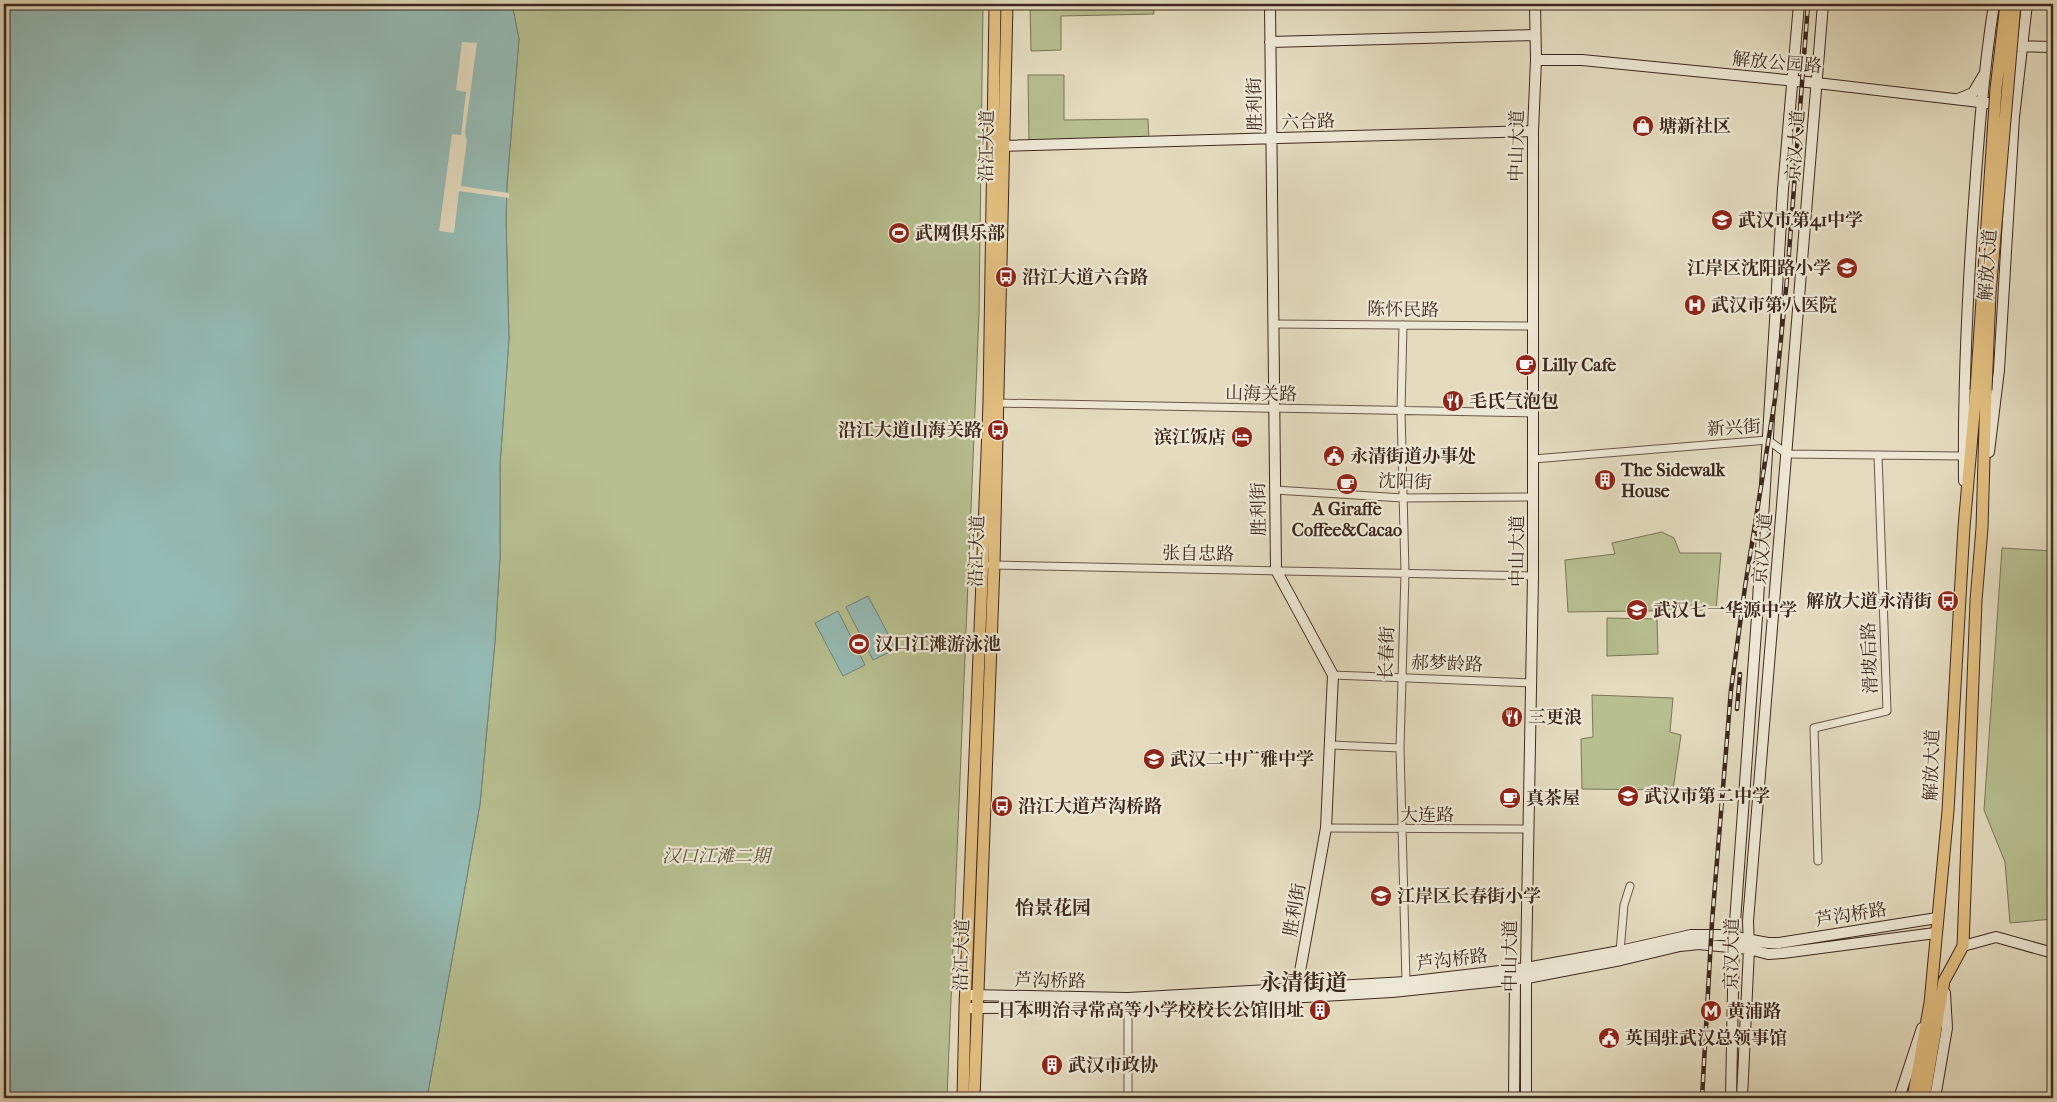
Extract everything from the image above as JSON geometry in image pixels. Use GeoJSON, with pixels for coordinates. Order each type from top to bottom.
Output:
{"type":"FeatureCollection","features":[{"type":"Feature","properties":{"kind":"main road","name":"沿江大道"},"geometry":{"type":"LineString","coordinates":[[995,4],[999,146]]}},
{"type":"Feature","properties":{"kind":"main road","name":"沿江大道"},"geometry":{"type":"LineString","coordinates":[[974,1098],[994,403],[999,146],[1007,4]]}},
{"type":"Feature","properties":{"kind":"main road","name":"胜利街"},"geometry":{"type":"LineString","coordinates":[[1270,4],[1276,570],[1333,675],[1326,828],[1297,993]]}},
{"type":"Feature","properties":{"kind":"main road","name":"中山大道"},"geometry":{"type":"LineString","coordinates":[[1526,1098],[1524,972],[1533,576],[1533,131],[1536,60],[1535,4]]}},
{"type":"Feature","properties":{"kind":"main road","name":"京汉大道"},"geometry":{"type":"LineString","coordinates":[[1731,1098],[1734,936],[1757,618],[1783,190],[1799,4]]}},
{"type":"Feature","properties":{"kind":"main road","name":"京汉大道"},"geometry":{"type":"LineString","coordinates":[[1742,1098],[1749,944],[1748,921],[1823,4]]}},
{"type":"Feature","properties":{"kind":"main road","name":"解放大道"},"geometry":{"type":"LineString","coordinates":[[1964,527],[1965,365],[1986,103],[1985,73],[1994,4]]}},
{"type":"Feature","properties":{"kind":"main road","name":"解放大道"},"geometry":{"type":"LineString","coordinates":[[1982,528],[1981,390],[1995,99],[2006,4]]}},
{"type":"Feature","properties":{"kind":"main road","name":"解放大道"},"geometry":{"type":"LineString","coordinates":[[1913,1098],[1930,1003],[1948,811],[1951,727],[1964,527],[1981,390],[2015,4]]}},
{"type":"Feature","properties":{"kind":"main road","name":"解放大道"},"geometry":{"type":"LineString","coordinates":[[1924,1098],[1944,981],[1964,946],[1976,601],[1989,451],[1999,370],[2015,105],[2027,4]]}},
{"type":"Feature","properties":{"kind":"main road"},"geometry":{"type":"LineString","coordinates":[[1270,42],[1535,35]]}},
{"type":"Feature","properties":{"kind":"main road"},"geometry":{"type":"LineString","coordinates":[[1988,44],[2053,47]]}},
{"type":"Feature","properties":{"kind":"main road","name":"解放公园路"},"geometry":{"type":"LineString","coordinates":[[1536,60],[1582,60],[1817,82],[2015,105]]}},
{"type":"Feature","properties":{"kind":"main road"},"geometry":{"type":"LineString","coordinates":[[1957,99],[1973,93],[1985,73]]}},
{"type":"Feature","properties":{"kind":"main road"},"geometry":{"type":"LineString","coordinates":[[1986,103],[1995,107],[1998,118],[1995,168],[1998,182],[2010,199]]}},
{"type":"Feature","properties":{"kind":"main road","name":"六合路"},"geometry":{"type":"LineString","coordinates":[[999,146],[1272,140],[1533,131]]}},
{"type":"Feature","properties":{"kind":"main road","name":"沿江大道"},"geometry":{"type":"LineString","coordinates":[[963,1098],[965,995],[988,565]]}},
{"type":"Feature","properties":{"kind":"main road","name":"芦沟桥路"},"geometry":{"type":"LineString","coordinates":[[1297,993],[1524,972],[1621,960],[1680,946],[1699,944],[1734,948],[1749,944],[1779,942],[1937,918]]}},
{"type":"Feature","properties":{"kind":"main road","name":"芦沟桥路"},"geometry":{"type":"LineString","coordinates":[[965,1008],[1297,993],[1392,992],[1515,979],[1524,972],[1691,935],[1734,936],[1768,954],[1936,933]]}},
{"type":"Feature","properties":{"kind":"main road"},"geometry":{"type":"LineString","coordinates":[[1964,946],[1996,937],[2053,953]]}},
{"type":"Feature","properties":{"kind":"main road","name":"中山大道"},"geometry":{"type":"LineString","coordinates":[[1514,1098],[1515,979]]}},
{"type":"Feature","properties":{"kind":"main road"},"geometry":{"type":"LineString","coordinates":[[1935,1098],[1947,1028],[1944,981]]}},
{"type":"Feature","properties":{"kind":"main road","name":"芦沟桥路"},"geometry":{"type":"LineString","coordinates":[[965,995],[1128,1002]]}},
{"type":"Feature","properties":{"kind":"main road","name":"解放大道"},"geometry":{"type":"LineString","coordinates":[[1898,1098],[1930,1003]]}},
{"type":"Feature","properties":{"kind":"street","name":"陈怀民路"},"geometry":{"type":"LineString","coordinates":[[1274,324],[1533,326]]}},
{"type":"Feature","properties":{"kind":"street","name":"长春街"},"geometry":{"type":"LineString","coordinates":[[1403,325],[1402,411],[1405,573],[1400,748],[1406,982]]}},
{"type":"Feature","properties":{"kind":"street","name":"山海关路"},"geometry":{"type":"LineString","coordinates":[[994,403],[1533,413]]}},
{"type":"Feature","properties":{"kind":"street","name":"新兴街"},"geometry":{"type":"LineString","coordinates":[[1533,459],[1768,440],[1787,454]]}},
{"type":"Feature","properties":{"kind":"street"},"geometry":{"type":"LineString","coordinates":[[1787,454],[1963,456]]}},
{"type":"Feature","properties":{"kind":"street","name":"滑坡后路"},"geometry":{"type":"LineString","coordinates":[[1818,862],[1814,728],[1887,711],[1878,455]]}},
{"type":"Feature","properties":{"kind":"street","name":"沈阳街"},"geometry":{"type":"LineString","coordinates":[[1275,490],[1403,498],[1533,497]]}},
{"type":"Feature","properties":{"kind":"street","name":"张自忠路"},"geometry":{"type":"LineString","coordinates":[[988,565],[1533,576]]}},
{"type":"Feature","properties":{"kind":"street","name":"郝梦龄路"},"geometry":{"type":"LineString","coordinates":[[1333,675],[1530,682]]}},
{"type":"Feature","properties":{"kind":"street"},"geometry":{"type":"LineString","coordinates":[[1331,745],[1400,748]]}},
{"type":"Feature","properties":{"kind":"street","name":"大连路"},"geometry":{"type":"LineString","coordinates":[[1326,828],[1403,830],[1528,829]]}},
{"type":"Feature","properties":{"kind":"street"},"geometry":{"type":"LineString","coordinates":[[1620,951],[1624,905],[1630,886]]}},
{"type":"Feature","properties":{"kind":"street"},"geometry":{"type":"LineString","coordinates":[[1128,1002],[1128,1098]]}},
{"type":"Feature","properties":{"kind":"green space","name":"汉口江滩二期"},"geometry":{"type":"Polygon","coordinates":[[[512,4],[983,4],[979,313],[947,1098],[427,1098],[480,804],[495,641],[500,558],[500,465],[509,339],[507,184],[519,39],[512,4]]]}},
{"type":"Feature","properties":{"kind":"green space"},"geometry":{"type":"Polygon","coordinates":[[[1030,4],[1153,4],[1154,14],[1061,16],[1061,50],[1031,51],[1030,4]]]}},
{"type":"Feature","properties":{"kind":"green space"},"geometry":{"type":"Polygon","coordinates":[[[1028,75],[1064,75],[1064,120],[1148,119],[1149,139],[1029,141],[1028,75]]]}},
{"type":"Feature","properties":{"kind":"green space"},"geometry":{"type":"Polygon","coordinates":[[[1662,532],[1674,538],[1680,553],[1721,553],[1716,610],[1568,612],[1565,560],[1615,554],[1612,543],[1662,532]]]}},
{"type":"Feature","properties":{"kind":"green space"},"geometry":{"type":"Polygon","coordinates":[[[2002,548],[2053,551],[2053,919],[2010,923],[2005,862],[1984,810],[2002,548]]]}},
{"type":"Feature","properties":{"kind":"green space"},"geometry":{"type":"Polygon","coordinates":[[[1607,618],[1657,619],[1658,654],[1607,656],[1607,618]]]}},
{"type":"Feature","properties":{"kind":"green space"},"geometry":{"type":"Polygon","coordinates":[[[1592,695],[1673,698],[1670,732],[1681,735],[1673,790],[1582,789],[1581,739],[1593,737],[1592,695]]]}},
{"type":"Feature","properties":{"kind":"water"},"geometry":{"type":"Polygon","coordinates":[[[4,4],[512,4],[519,39],[507,184],[509,339],[500,465],[500,558],[495,641],[480,804],[427,1098],[4,1098],[4,4]]]}},
{"type":"Feature","properties":{"kind":"water"},"geometry":{"type":"Polygon","coordinates":[[[868,596],[896,649],[873,660],[846,607],[868,596]]]}},
{"type":"Feature","properties":{"kind":"water"},"geometry":{"type":"Polygon","coordinates":[[[838,611],[865,665],[843,676],[815,623],[838,611]]]}},
{"type":"Feature","properties":{"kind":"pier"},"geometry":{"type":"Polygon","coordinates":[[[462,42],[477,43],[465,132],[467,139],[461,186],[509,193],[509,198],[459,191],[454,233],[439,231],[452,134],[461,135],[466,92],[456,90],[462,42]]]}},
{"type":"Feature","properties":{"kind":"railway"},"geometry":{"type":"LineString","coordinates":[[1702,1098],[1712,922],[1731,690],[1745,587],[1775,399],[1787,279],[1808,4]]}},
{"type":"Feature","properties":{"kind":"railway"},"geometry":{"type":"LineString","coordinates":[[1737,709],[1740,674]]}},
{"type":"Feature","properties":{"kind":"place","name":"塘新社区"},"geometry":{"type":"Point","coordinates":[1643,126]}},
{"type":"Feature","properties":{"kind":"place","name":"武汉市第41中学"},"geometry":{"type":"Point","coordinates":[1722,220]}},
{"type":"Feature","properties":{"kind":"place","name":"武网俱乐部"},"geometry":{"type":"Point","coordinates":[899,233]}},
{"type":"Feature","properties":{"kind":"place","name":"江岸区沈阳路小学"},"geometry":{"type":"Point","coordinates":[1847,268]}},
{"type":"Feature","properties":{"kind":"place","name":"沿江大道六合路"},"geometry":{"type":"Point","coordinates":[1006,277]}},
{"type":"Feature","properties":{"kind":"place","name":"武汉市第八医院"},"geometry":{"type":"Point","coordinates":[1695,305]}},
{"type":"Feature","properties":{"kind":"place","name":"Lilly Cafe"},"geometry":{"type":"Point","coordinates":[1526,365]}},
{"type":"Feature","properties":{"kind":"place","name":"毛氏气泡包"},"geometry":{"type":"Point","coordinates":[1453,401]}},
{"type":"Feature","properties":{"kind":"place","name":"沿江大道山海关路"},"geometry":{"type":"Point","coordinates":[998,430]}},
{"type":"Feature","properties":{"kind":"place","name":"滨江饭店"},"geometry":{"type":"Point","coordinates":[1242,437]}},
{"type":"Feature","properties":{"kind":"place","name":"永清街道办事处"},"geometry":{"type":"Point","coordinates":[1334,456]}},
{"type":"Feature","properties":{"kind":"place","name":"The Sidewalk House"},"geometry":{"type":"Point","coordinates":[1605,480]}},
{"type":"Feature","properties":{"kind":"place","name":"A Giraffe Coffee&Cacao"},"geometry":{"type":"Point","coordinates":[1347,484]}},
{"type":"Feature","properties":{"kind":"place","name":"解放大道永清街"},"geometry":{"type":"Point","coordinates":[1948,601]}},
{"type":"Feature","properties":{"kind":"place","name":"武汉七一华源中学"},"geometry":{"type":"Point","coordinates":[1637,610]}},
{"type":"Feature","properties":{"kind":"place","name":"汉口江滩游泳池"},"geometry":{"type":"Point","coordinates":[859,644]}},
{"type":"Feature","properties":{"kind":"place","name":"三更浪"},"geometry":{"type":"Point","coordinates":[1512,717]}},
{"type":"Feature","properties":{"kind":"place","name":"武汉二中广雅中学"},"geometry":{"type":"Point","coordinates":[1154,759]}},
{"type":"Feature","properties":{"kind":"place","name":"武汉市第二中学"},"geometry":{"type":"Point","coordinates":[1628,796]}},
{"type":"Feature","properties":{"kind":"place","name":"真茶屋"},"geometry":{"type":"Point","coordinates":[1510,798]}},
{"type":"Feature","properties":{"kind":"place","name":"沿江大道芦沟桥路"},"geometry":{"type":"Point","coordinates":[1002,806]}},
{"type":"Feature","properties":{"kind":"place","name":"江岸区长春街小学"},"geometry":{"type":"Point","coordinates":[1381,896]}},
{"type":"Feature","properties":{"kind":"place","name":"日本明治寻常高等小学校校长公馆旧址"},"geometry":{"type":"Point","coordinates":[1320,1010]}},
{"type":"Feature","properties":{"kind":"place","name":"黄浦路"},"geometry":{"type":"Point","coordinates":[1711,1011]}},
{"type":"Feature","properties":{"kind":"place","name":"英国驻武汉总领事馆"},"geometry":{"type":"Point","coordinates":[1609,1038]}},
{"type":"Feature","properties":{"kind":"place","name":"武汉市政协"},"geometry":{"type":"Point","coordinates":[1052,1065]}},
{"type":"Feature","properties":{"kind":"district","name":"怡景花园"},"geometry":{"type":"Point","coordinates":[1053,908]}},
{"type":"Feature","properties":{"kind":"district","name":"永清街道"},"geometry":{"type":"Point","coordinates":[1303,983]}}]}
